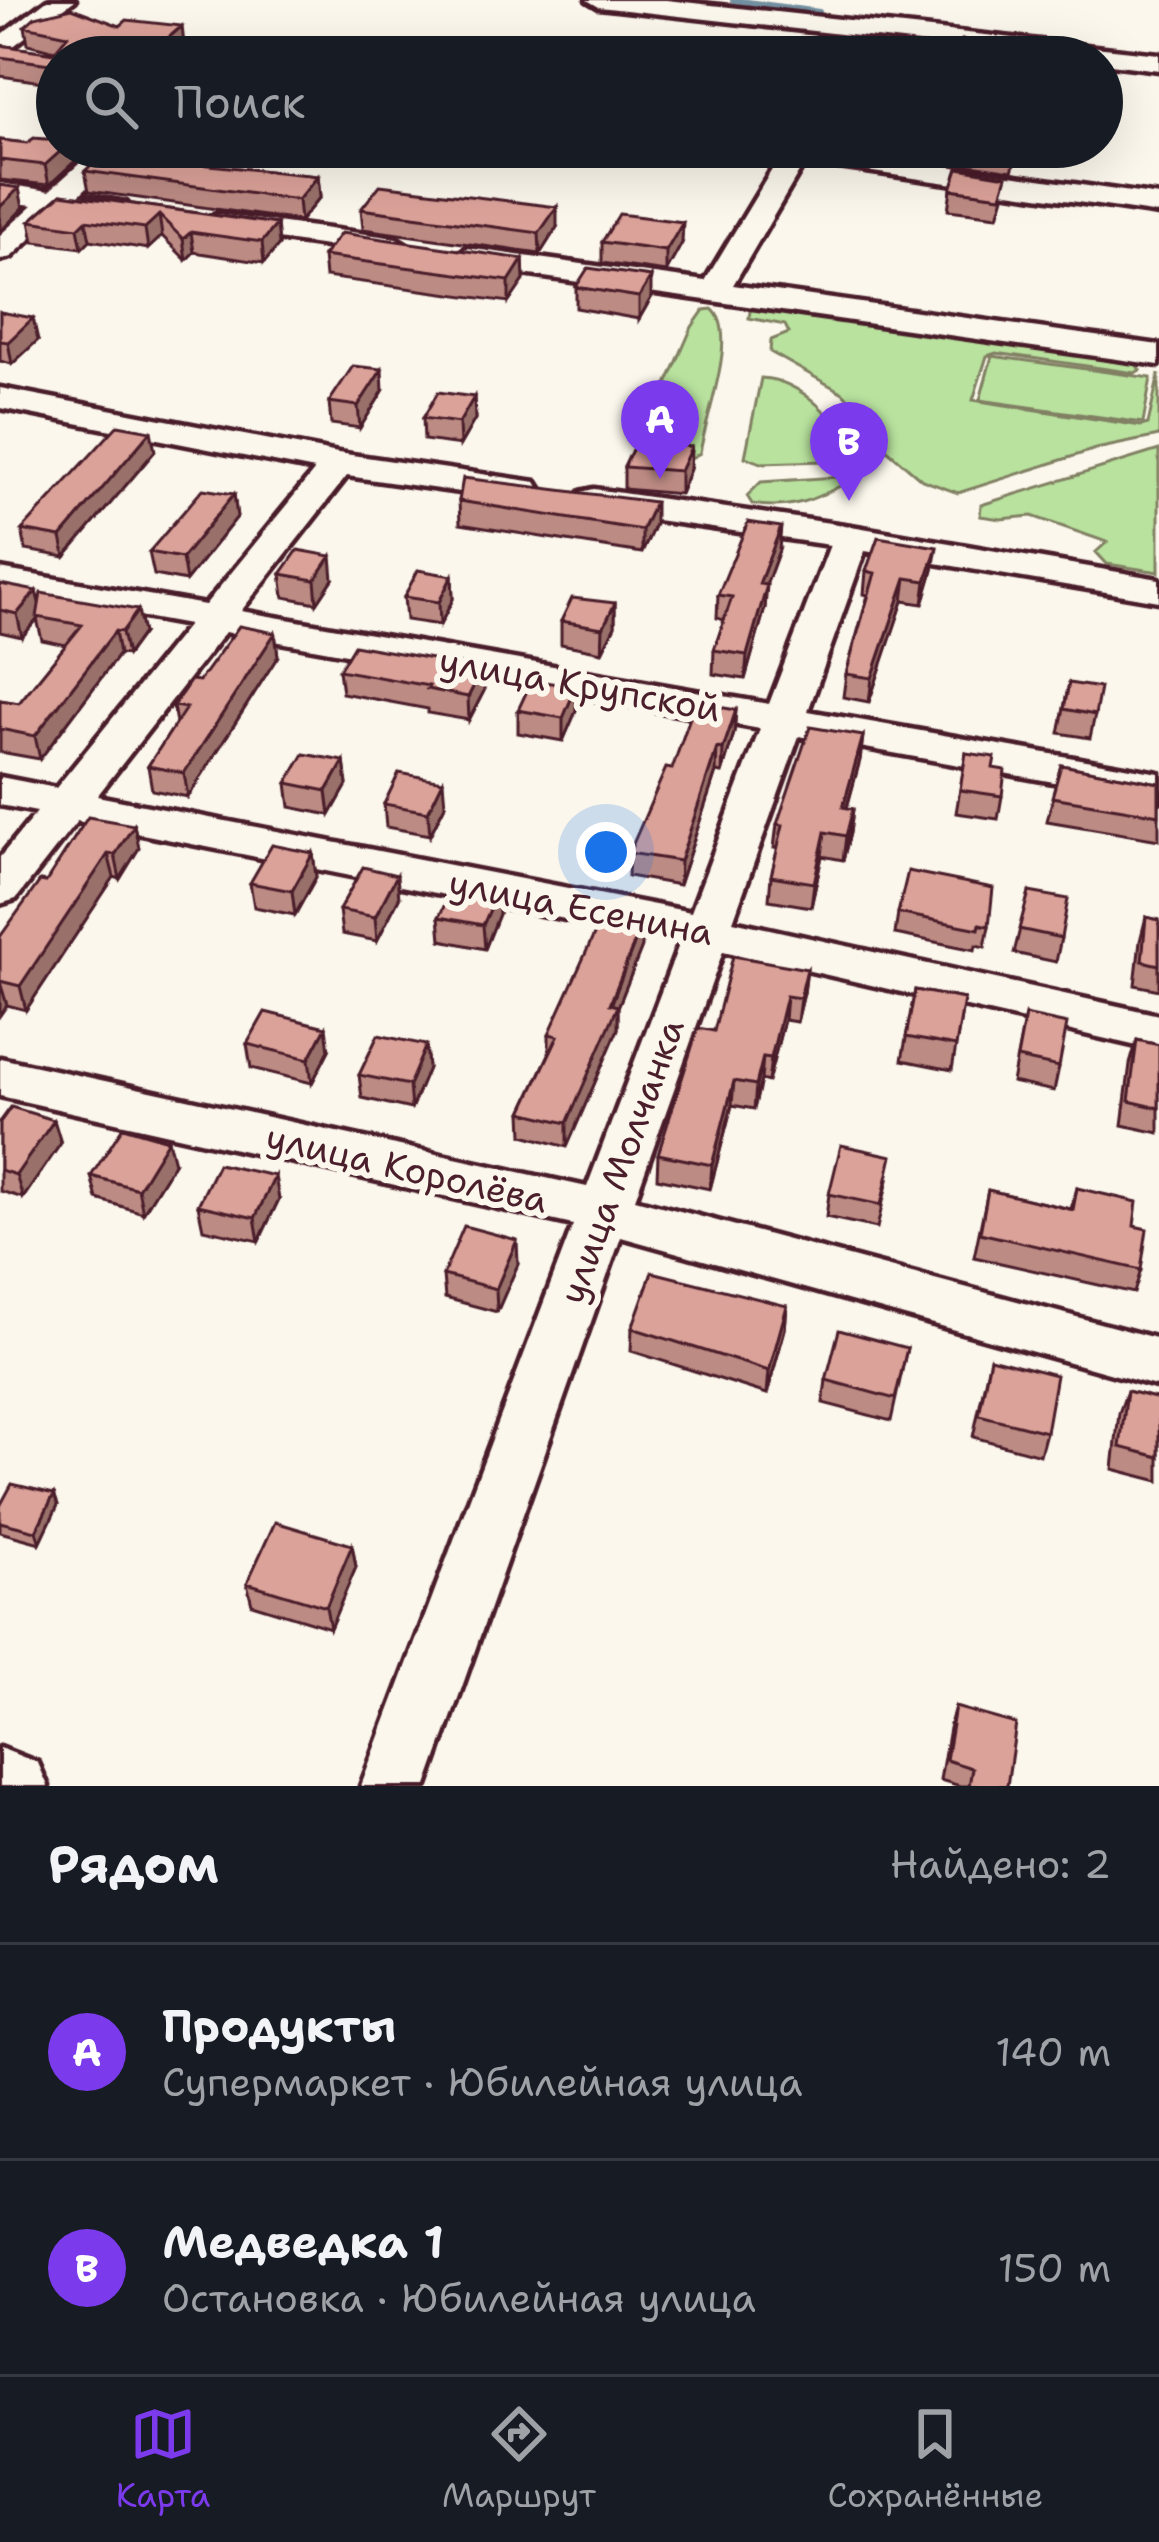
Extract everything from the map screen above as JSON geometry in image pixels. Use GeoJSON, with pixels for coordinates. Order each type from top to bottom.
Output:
{"type":"FeatureCollection","features":[{"type":"Feature","properties":{"kind":"street"},"geometry":{"type":"LineString","coordinates":[[0,50],[63,0]]}},
{"type":"Feature","properties":{"kind":"street"},"geometry":{"type":"LineString","coordinates":[[599,0],[856,36]]}},
{"type":"Feature","properties":{"kind":"street"},"geometry":{"type":"LineString","coordinates":[[0,50],[36,57]]}},
{"type":"Feature","properties":{"kind":"street"},"geometry":{"type":"LineString","coordinates":[[1123,60],[1159,62]]}},
{"type":"Feature","properties":{"kind":"street"},"geometry":{"type":"LineString","coordinates":[[0,251],[91,168]]}},
{"type":"Feature","properties":{"kind":"street"},"geometry":{"type":"LineString","coordinates":[[714,292],[773,168]]}},
{"type":"Feature","properties":{"kind":"street"},"geometry":{"type":"LineString","coordinates":[[948,168],[1159,205]]}},
{"type":"Feature","properties":{"kind":"street"},"geometry":{"type":"LineString","coordinates":[[0,192],[150,213]]}},
{"type":"Feature","properties":{"kind":"street"},"geometry":{"type":"LineString","coordinates":[[196,220],[1159,355]]}},
{"type":"Feature","properties":{"kind":"street"},"geometry":{"type":"LineString","coordinates":[[0,398],[338,464],[851,537],[1159,590]]}},
{"type":"Feature","properties":{"kind":"street"},"geometry":{"type":"LineString","coordinates":[[0,888],[338,464]]}},
{"type":"Feature","properties":{"kind":"street","name":"улица Молчанка"},"geometry":{"type":"LineString","coordinates":[[394,1786],[851,537]]}},
{"type":"Feature","properties":{"kind":"street","name":"улица Крупской"},"geometry":{"type":"LineString","coordinates":[[0,580],[1159,787]]}},
{"type":"Feature","properties":{"kind":"street","name":"улица Есенина"},"geometry":{"type":"LineString","coordinates":[[0,791],[706,931],[1159,1033]]}},
{"type":"Feature","properties":{"kind":"street","name":"улица Королёва"},"geometry":{"type":"LineString","coordinates":[[0,1077],[602,1211],[1159,1363]]}},
{"type":"Feature","properties":{"kind":"street"},"geometry":{"type":"LineString","coordinates":[[0,1781],[15,1786]]}},
{"type":"Feature","properties":{"kind":"green space"},"geometry":{"type":"Polygon","coordinates":[[[759,306],[1136,364],[1140,370],[1135,373],[996,353],[987,356],[973,400],[1141,426],[1148,424],[1159,374],[1159,436],[1096,449],[958,493],[922,480],[872,437],[861,412],[843,393],[770,352],[771,340],[789,333],[785,325],[749,318],[750,311],[759,306]]]}},
{"type":"Feature","properties":{"kind":"green space"},"geometry":{"type":"Polygon","coordinates":[[[712,309],[720,320],[722,355],[700,453],[682,463],[638,451],[692,327],[704,310],[712,309]]]}},
{"type":"Feature","properties":{"kind":"green space"},"geometry":{"type":"Polygon","coordinates":[[[992,356],[1151,378],[1143,423],[980,400],[992,356]]]}},
{"type":"Feature","properties":{"kind":"green space"},"geometry":{"type":"Polygon","coordinates":[[[761,378],[792,387],[819,406],[842,432],[857,460],[761,463],[745,457],[761,378]]]}},
{"type":"Feature","properties":{"kind":"green space"},"geometry":{"type":"Polygon","coordinates":[[[1159,450],[1159,572],[1107,564],[1096,552],[1107,542],[1032,516],[980,516],[981,505],[1159,450]]]}},
{"type":"Feature","properties":{"kind":"green space"},"geometry":{"type":"Polygon","coordinates":[[[837,477],[848,482],[791,505],[752,504],[747,496],[761,482],[837,477]]]}},
{"type":"Feature","properties":{"kind":"building"},"geometry":{"type":"Polygon","coordinates":[[[72,8],[120,26],[127,20],[182,26],[170,36],[67,36],[25,26],[35,17],[72,8]]]}},
{"type":"Feature","properties":{"kind":"building"},"geometry":{"type":"Polygon","coordinates":[[[0,45],[36,50],[36,62],[0,57],[0,45]]]}},
{"type":"Feature","properties":{"kind":"building"},"geometry":{"type":"Polygon","coordinates":[[[36,138],[36,164],[0,160],[0,140],[27,143],[36,138]]]}},
{"type":"Feature","properties":{"kind":"building"},"geometry":{"type":"Polygon","coordinates":[[[238,168],[318,176],[298,200],[85,171],[238,168]]]}},
{"type":"Feature","properties":{"kind":"building"},"geometry":{"type":"Polygon","coordinates":[[[958,168],[1007,176],[1001,196],[951,189],[958,168]]]}},
{"type":"Feature","properties":{"kind":"building"},"geometry":{"type":"Polygon","coordinates":[[[0,185],[19,188],[0,207],[0,185]]]}},
{"type":"Feature","properties":{"kind":"building"},"geometry":{"type":"Polygon","coordinates":[[[380,185],[557,207],[539,233],[361,209],[380,185]]]}},
{"type":"Feature","properties":{"kind":"building"},"geometry":{"type":"Polygon","coordinates":[[[61,194],[277,224],[262,242],[191,232],[183,239],[159,215],[145,228],[86,220],[78,228],[30,221],[61,194]]]}},
{"type":"Feature","properties":{"kind":"building"},"geometry":{"type":"Polygon","coordinates":[[[619,214],[683,222],[666,251],[602,242],[619,214]]]}},
{"type":"Feature","properties":{"kind":"building"},"geometry":{"type":"Polygon","coordinates":[[[341,233],[523,259],[509,281],[323,256],[341,233]]]}},
{"type":"Feature","properties":{"kind":"building"},"geometry":{"type":"Polygon","coordinates":[[[588,268],[651,277],[639,297],[576,287],[588,268]]]}},
{"type":"Feature","properties":{"kind":"building"},"geometry":{"type":"Polygon","coordinates":[[[0,312],[33,318],[8,342],[0,341],[0,312]]]}},
{"type":"Feature","properties":{"kind":"building"},"geometry":{"type":"Polygon","coordinates":[[[353,366],[382,369],[358,406],[329,402],[353,366]]]}},
{"type":"Feature","properties":{"kind":"building"},"geometry":{"type":"Polygon","coordinates":[[[438,392],[474,397],[459,423],[423,418],[438,392]]]}},
{"type":"Feature","properties":{"kind":"building"},"geometry":{"type":"Polygon","coordinates":[[[118,425],[151,431],[61,537],[22,530],[118,425]]]}},
{"type":"Feature","properties":{"kind":"building"},"geometry":{"type":"Polygon","coordinates":[[[637,439],[691,447],[680,471],[624,467],[637,439]]]}},
{"type":"Feature","properties":{"kind":"building"},"geometry":{"type":"Polygon","coordinates":[[[463,478],[655,502],[642,530],[459,501],[463,478]]]}},
{"type":"Feature","properties":{"kind":"building"},"geometry":{"type":"Polygon","coordinates":[[[203,489],[234,494],[182,558],[149,552],[203,489]]]}},
{"type":"Feature","properties":{"kind":"building"},"geometry":{"type":"Polygon","coordinates":[[[748,522],[781,527],[759,584],[767,585],[747,655],[714,650],[732,597],[718,595],[748,522]]]}},
{"type":"Feature","properties":{"kind":"building"},"geometry":{"type":"Polygon","coordinates":[[[878,537],[937,547],[926,581],[906,578],[872,678],[846,674],[875,573],[866,571],[878,537]]]}},
{"type":"Feature","properties":{"kind":"building"},"geometry":{"type":"Polygon","coordinates":[[[298,550],[331,556],[315,580],[281,574],[298,550]]]}},
{"type":"Feature","properties":{"kind":"building"},"geometry":{"type":"Polygon","coordinates":[[[418,570],[452,576],[439,602],[404,597],[418,570]]]}},
{"type":"Feature","properties":{"kind":"building"},"geometry":{"type":"Polygon","coordinates":[[[0,584],[36,591],[17,614],[0,610],[0,584]]]}},
{"type":"Feature","properties":{"kind":"building"},"geometry":{"type":"Polygon","coordinates":[[[41,593],[138,610],[122,632],[115,631],[35,736],[0,729],[0,700],[19,703],[82,625],[37,617],[41,593]]]}},
{"type":"Feature","properties":{"kind":"building"},"geometry":{"type":"Polygon","coordinates":[[[572,598],[615,603],[603,628],[561,621],[572,598]]]}},
{"type":"Feature","properties":{"kind":"building"},"geometry":{"type":"Polygon","coordinates":[[[239,626],[275,633],[184,773],[148,766],[186,708],[173,706],[191,680],[199,681],[239,626]]]}},
{"type":"Feature","properties":{"kind":"building"},"geometry":{"type":"Polygon","coordinates":[[[354,645],[483,668],[468,697],[339,670],[354,645]]]}},
{"type":"Feature","properties":{"kind":"building"},"geometry":{"type":"Polygon","coordinates":[[[532,680],[576,687],[563,718],[518,710],[532,680]]]}},
{"type":"Feature","properties":{"kind":"building"},"geometry":{"type":"Polygon","coordinates":[[[1069,683],[1100,688],[1095,715],[1064,709],[1069,683]]]}},
{"type":"Feature","properties":{"kind":"building"},"geometry":{"type":"Polygon","coordinates":[[[695,703],[736,710],[723,749],[717,748],[680,861],[629,853],[666,768],[672,769],[695,703]]]}},
{"type":"Feature","properties":{"kind":"building"},"geometry":{"type":"Polygon","coordinates":[[[810,727],[863,736],[843,807],[853,809],[846,836],[825,832],[814,883],[771,876],[783,825],[777,824],[810,727]]]}},
{"type":"Feature","properties":{"kind":"building"},"geometry":{"type":"Polygon","coordinates":[[[966,753],[995,757],[993,768],[1005,770],[1002,796],[960,790],[966,753]]]}},
{"type":"Feature","properties":{"kind":"building"},"geometry":{"type":"Polygon","coordinates":[[[304,754],[344,761],[327,791],[287,783],[304,754]]]}},
{"type":"Feature","properties":{"kind":"building"},"geometry":{"type":"Polygon","coordinates":[[[1061,765],[1159,783],[1159,815],[1052,797],[1061,765]]]}},
{"type":"Feature","properties":{"kind":"building"},"geometry":{"type":"Polygon","coordinates":[[[399,773],[443,781],[428,812],[384,804],[399,773]]]}},
{"type":"Feature","properties":{"kind":"building"},"geometry":{"type":"Polygon","coordinates":[[[88,817],[134,825],[115,855],[108,854],[20,986],[0,981],[0,937],[40,881],[46,882],[88,817]]]}},
{"type":"Feature","properties":{"kind":"building"},"geometry":{"type":"Polygon","coordinates":[[[272,845],[313,853],[292,891],[250,883],[272,845]]]}},
{"type":"Feature","properties":{"kind":"building"},"geometry":{"type":"Polygon","coordinates":[[[363,867],[397,875],[375,917],[339,910],[363,867]]]}},
{"type":"Feature","properties":{"kind":"building"},"geometry":{"type":"Polygon","coordinates":[[[908,871],[993,888],[989,926],[980,924],[979,929],[898,913],[908,871]]]}},
{"type":"Feature","properties":{"kind":"building"},"geometry":{"type":"Polygon","coordinates":[[[455,882],[498,891],[483,925],[439,917],[455,882]]]}},
{"type":"Feature","properties":{"kind":"building"},"geometry":{"type":"Polygon","coordinates":[[[1029,892],[1068,899],[1061,938],[1019,929],[1029,892]]]}},
{"type":"Feature","properties":{"kind":"building"},"geometry":{"type":"Polygon","coordinates":[[[603,915],[642,923],[610,1004],[618,1006],[567,1123],[522,1112],[558,1036],[549,1034],[603,915]]]}},
{"type":"Feature","properties":{"kind":"building"},"geometry":{"type":"Polygon","coordinates":[[[1146,917],[1159,920],[1159,965],[1142,961],[1146,917]]]}},
{"type":"Feature","properties":{"kind":"building"},"geometry":{"type":"Polygon","coordinates":[[[733,956],[807,969],[800,998],[786,996],[771,1058],[763,1057],[756,1085],[734,1081],[712,1165],[658,1154],[698,1028],[714,1031],[733,956]]]}},
{"type":"Feature","properties":{"kind":"building"},"geometry":{"type":"Polygon","coordinates":[[[915,990],[964,999],[956,1046],[906,1037],[915,990]]]}},
{"type":"Feature","properties":{"kind":"building"},"geometry":{"type":"Polygon","coordinates":[[[265,1012],[326,1027],[309,1059],[247,1044],[265,1012]]]}},
{"type":"Feature","properties":{"kind":"building"},"geometry":{"type":"Polygon","coordinates":[[[1025,1015],[1067,1024],[1059,1067],[1017,1058],[1025,1015]]]}},
{"type":"Feature","properties":{"kind":"building"},"geometry":{"type":"Polygon","coordinates":[[[378,1035],[426,1045],[409,1085],[359,1075],[378,1035]]]}},
{"type":"Feature","properties":{"kind":"building"},"geometry":{"type":"Polygon","coordinates":[[[1137,1040],[1159,1045],[1159,1108],[1129,1101],[1137,1040]]]}},
{"type":"Feature","properties":{"kind":"building"},"geometry":{"type":"Polygon","coordinates":[[[11,1107],[54,1120],[16,1175],[0,1170],[0,1122],[11,1107]]]}},
{"type":"Feature","properties":{"kind":"building"},"geometry":{"type":"Polygon","coordinates":[[[123,1127],[168,1140],[138,1189],[91,1176],[123,1127]]]}},
{"type":"Feature","properties":{"kind":"building"},"geometry":{"type":"Polygon","coordinates":[[[841,1145],[892,1156],[881,1205],[829,1194],[841,1145]]]}},
{"type":"Feature","properties":{"kind":"building"},"geometry":{"type":"Polygon","coordinates":[[[218,1164],[275,1176],[255,1218],[198,1205],[218,1164]]]}},
{"type":"Feature","properties":{"kind":"building"},"geometry":{"type":"Polygon","coordinates":[[[1077,1188],[1137,1202],[1134,1226],[1147,1229],[1141,1270],[980,1233],[988,1190],[1073,1210],[1077,1188]]]}},
{"type":"Feature","properties":{"kind":"building"},"geometry":{"type":"Polygon","coordinates":[[[464,1226],[517,1240],[496,1289],[443,1275],[464,1226]]]}},
{"type":"Feature","properties":{"kind":"building"},"geometry":{"type":"Polygon","coordinates":[[[652,1272],[787,1306],[769,1371],[632,1328],[652,1272]]]}},
{"type":"Feature","properties":{"kind":"building"},"geometry":{"type":"Polygon","coordinates":[[[839,1330],[907,1348],[895,1399],[826,1380],[839,1330]]]}},
{"type":"Feature","properties":{"kind":"building"},"geometry":{"type":"Polygon","coordinates":[[[990,1358],[1056,1375],[1046,1432],[979,1415],[990,1358]]]}},
{"type":"Feature","properties":{"kind":"building"},"geometry":{"type":"Polygon","coordinates":[[[1127,1391],[1159,1399],[1159,1457],[1120,1447],[1127,1391]]]}},
{"type":"Feature","properties":{"kind":"building"},"geometry":{"type":"Polygon","coordinates":[[[12,1484],[54,1494],[36,1531],[0,1522],[0,1506],[12,1484]]]}},
{"type":"Feature","properties":{"kind":"building"},"geometry":{"type":"Polygon","coordinates":[[[275,1522],[352,1545],[326,1607],[247,1583],[275,1522]]]}},
{"type":"Feature","properties":{"kind":"building"},"geometry":{"type":"Polygon","coordinates":[[[955,1707],[1016,1724],[1007,1786],[969,1786],[972,1768],[946,1760],[955,1707]]]}},
{"type":"Feature","properties":{"kind":"waterway"},"geometry":{"type":"LineString","coordinates":[[733,0],[819,12]]}},
{"type":"Feature","properties":{"kind":"place","name":"Продукты"},"geometry":{"type":"Point","coordinates":[660,479]}},
{"type":"Feature","properties":{"kind":"place","name":"Медведка 1"},"geometry":{"type":"Point","coordinates":[849,501]}}]}
